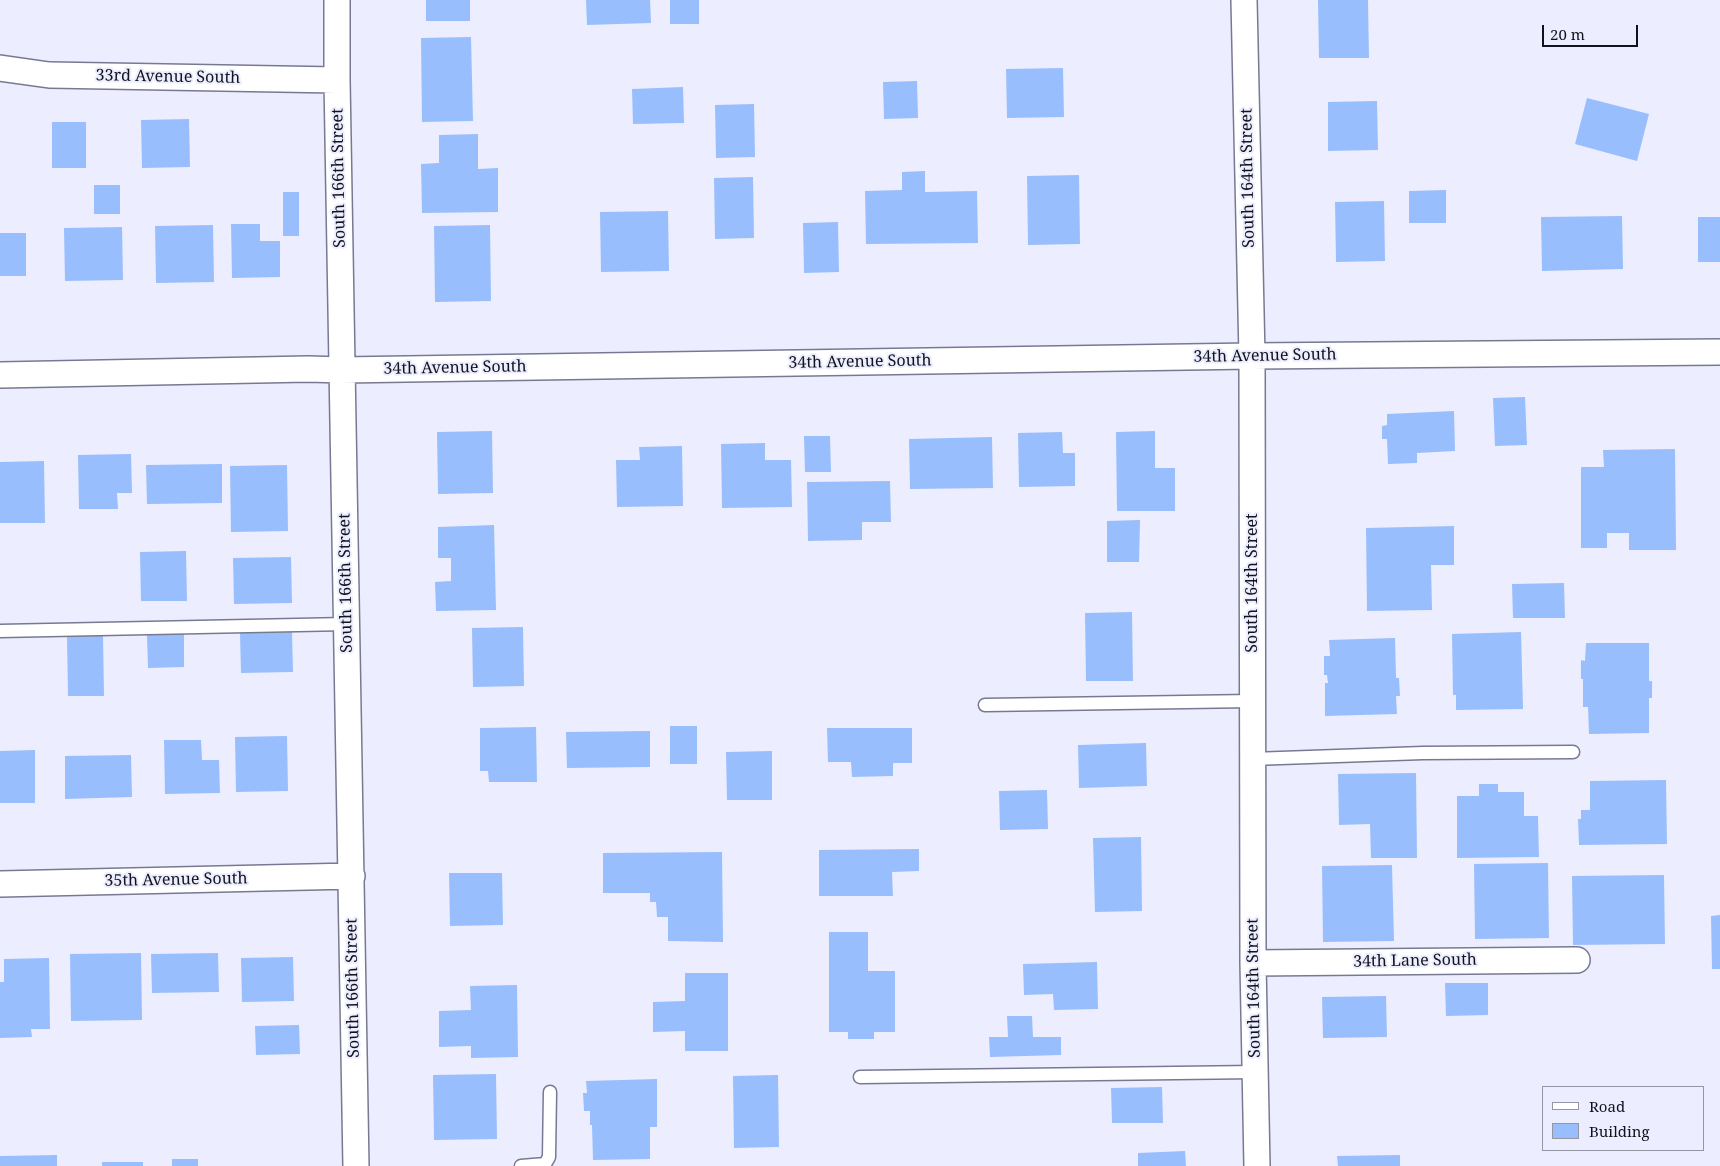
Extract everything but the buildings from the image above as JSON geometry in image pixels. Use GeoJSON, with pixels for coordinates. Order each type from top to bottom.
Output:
{"type":"FeatureCollection","features":[{"type":"Feature","properties":{"kind":"street","name":"South 166th Street"},"geometry":{"type":"LineString","coordinates":[[337,0],[356,1166]]}},
{"type":"Feature","properties":{"kind":"street","name":"South 164th Street"},"geometry":{"type":"LineString","coordinates":[[1244,0],[1252,356],[1253,963],[1257,1166]]}},
{"type":"Feature","properties":{"kind":"street","name":"33rd Avenue South"},"geometry":{"type":"LineString","coordinates":[[0,68],[49,75],[337,80]]}},
{"type":"Feature","properties":{"kind":"street","name":"34th Avenue South"},"geometry":{"type":"LineString","coordinates":[[0,375],[1252,356],[1720,352]]}},
{"type":"Feature","properties":{"kind":"street","name":"35th Avenue South"},"geometry":{"type":"LineString","coordinates":[[0,884],[352,876]]}},
{"type":"Feature","properties":{"kind":"street","name":"34th Lane South"},"geometry":{"type":"LineString","coordinates":[[1253,963],[1577,960]]}},
{"type":"Feature","properties":{"kind":"lane"},"geometry":{"type":"LineString","coordinates":[[0,631],[347,624]]}},
{"type":"Feature","properties":{"kind":"lane"},"geometry":{"type":"LineString","coordinates":[[985,704],[1252,701]]}},
{"type":"Feature","properties":{"kind":"lane"},"geometry":{"type":"LineString","coordinates":[[1252,759],[1573,752]]}},
{"type":"Feature","properties":{"kind":"lane"},"geometry":{"type":"LineString","coordinates":[[860,1077],[1255,1072]]}},
{"type":"Feature","properties":{"kind":"lane"},"geometry":{"type":"LineString","coordinates":[[521,1166],[545,1164],[549,1157],[550,1092]]}}]}
